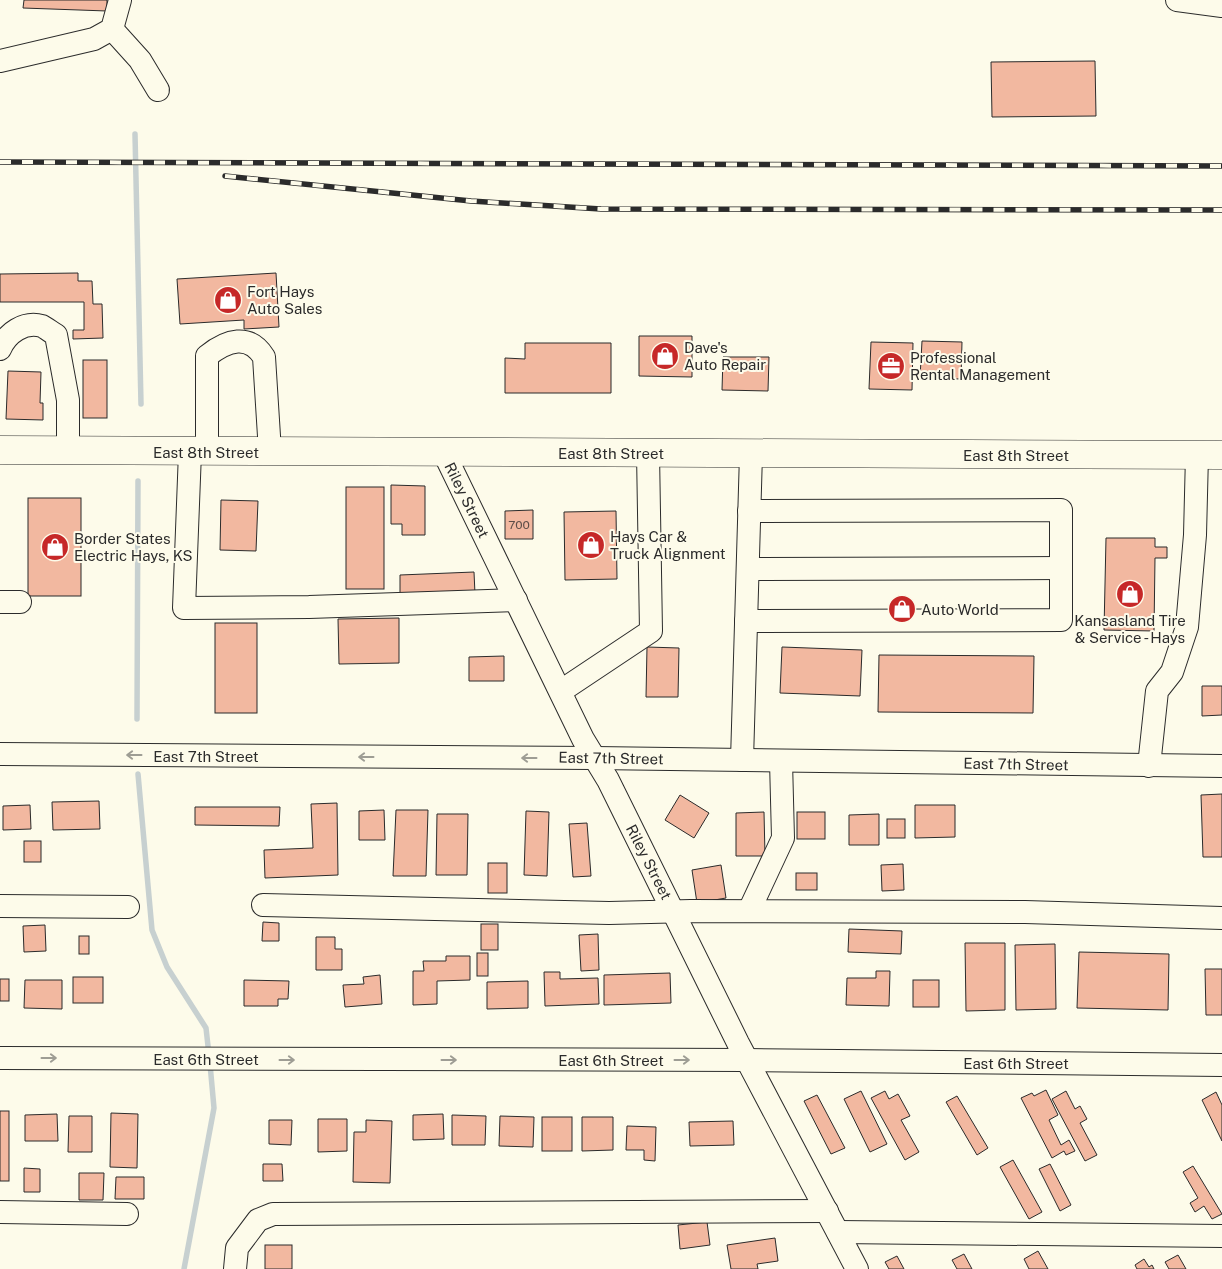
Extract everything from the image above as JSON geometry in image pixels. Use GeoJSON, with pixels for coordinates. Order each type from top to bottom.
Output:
{"type":"FeatureCollection","features":[{"type":"Feature","properties":{"kind":"main road","name":"East 8th Street"},"geometry":{"type":"LineString","coordinates":[[0,450],[1210,455]]}},
{"type":"Feature","properties":{"kind":"street"},"geometry":{"type":"LineString","coordinates":[[0,61],[94,39],[112,29],[120,0]]}},
{"type":"Feature","properties":{"kind":"street"},"geometry":{"type":"LineString","coordinates":[[1177,0],[1222,6]]}},
{"type":"Feature","properties":{"kind":"street"},"geometry":{"type":"LineString","coordinates":[[112,29],[140,60],[158,90]]}},
{"type":"Feature","properties":{"kind":"street"},"geometry":{"type":"LineString","coordinates":[[0,349],[4,341],[17,328],[41,326],[56,334],[68,400],[68,451]]}},
{"type":"Feature","properties":{"kind":"street"},"geometry":{"type":"LineString","coordinates":[[270,452],[264,357],[258,347],[238,340],[219,346],[207,356],[184,608],[309,607],[516,600]]}},
{"type":"Feature","properties":{"kind":"street","name":"Riley Street"},"geometry":{"type":"LineString","coordinates":[[444,453],[747,1060],[857,1269]]}},
{"type":"Feature","properties":{"kind":"street"},"geometry":{"type":"LineString","coordinates":[[562,692],[651,631],[648,453]]}},
{"type":"Feature","properties":{"kind":"street"},"geometry":{"type":"LineString","coordinates":[[742,760],[751,454]]}},
{"type":"Feature","properties":{"kind":"street"},"geometry":{"type":"LineString","coordinates":[[1149,766],[1157,691],[1172,672],[1187,627],[1195,536],[1210,455]]}},
{"type":"Feature","properties":{"kind":"street"},"geometry":{"type":"LineString","coordinates":[[746,621],[1061,620],[1061,510],[749,511]]}},
{"type":"Feature","properties":{"kind":"street"},"geometry":{"type":"LineString","coordinates":[[748,569],[1061,568]]}},
{"type":"Feature","properties":{"kind":"street","name":"East 7th Street"},"geometry":{"type":"LineString","coordinates":[[0,754],[595,758],[1222,766]]}},
{"type":"Feature","properties":{"kind":"street"},"geometry":{"type":"LineString","coordinates":[[749,911],[783,838],[781,761]]}},
{"type":"Feature","properties":{"kind":"street"},"geometry":{"type":"LineString","coordinates":[[262,905],[609,913],[673,911],[1025,912],[1222,918]]}},
{"type":"Feature","properties":{"kind":"street"},"geometry":{"type":"LineString","coordinates":[[0,906],[128,907]]}},
{"type":"Feature","properties":{"kind":"street","name":"East 6th Street"},"geometry":{"type":"LineString","coordinates":[[0,1058],[747,1060],[1222,1065]]}},
{"type":"Feature","properties":{"kind":"street"},"geometry":{"type":"LineString","coordinates":[[235,1269],[237,1248],[258,1220],[273,1214],[827,1211]]}},
{"type":"Feature","properties":{"kind":"street"},"geometry":{"type":"LineString","coordinates":[[0,1212],[126,1214]]}},
{"type":"Feature","properties":{"kind":"street"},"geometry":{"type":"LineString","coordinates":[[838,1232],[1222,1236]]}},
{"type":"Feature","properties":{"kind":"building"},"geometry":{"type":"Polygon","coordinates":[[[24,0],[107,0],[107,11],[23,8],[24,0]]]}},
{"type":"Feature","properties":{"kind":"building"},"geometry":{"type":"Polygon","coordinates":[[[1095,61],[1096,116],[992,117],[991,62],[1095,61]]]}},
{"type":"Feature","properties":{"kind":"building"},"geometry":{"type":"Polygon","coordinates":[[[78,273],[78,281],[92,281],[93,304],[102,304],[103,338],[73,339],[73,330],[84,330],[84,302],[0,302],[0,274],[78,273]]]}},
{"type":"Feature","properties":{"kind":"building","name":"Fort Hays Auto Sales"},"geometry":{"type":"Polygon","coordinates":[[[276,273],[279,327],[244,329],[244,320],[180,324],[177,279],[276,273]]]}},
{"type":"Feature","properties":{"kind":"building","name":"Dave's Auto Repair"},"geometry":{"type":"Polygon","coordinates":[[[639,336],[692,336],[692,377],[639,376],[639,336]]]}},
{"type":"Feature","properties":{"kind":"building"},"geometry":{"type":"Polygon","coordinates":[[[922,341],[962,342],[961,379],[920,378],[922,341]]]}},
{"type":"Feature","properties":{"kind":"building","name":"Professional Rental Management"},"geometry":{"type":"Polygon","coordinates":[[[871,342],[913,343],[912,390],[869,389],[871,342]]]}},
{"type":"Feature","properties":{"kind":"building"},"geometry":{"type":"Polygon","coordinates":[[[525,343],[611,343],[611,393],[505,393],[505,358],[525,359],[525,343]]]}},
{"type":"Feature","properties":{"kind":"building"},"geometry":{"type":"Polygon","coordinates":[[[723,357],[769,357],[768,391],[722,390],[723,357]]]}},
{"type":"Feature","properties":{"kind":"building"},"geometry":{"type":"Polygon","coordinates":[[[83,360],[107,360],[107,418],[83,418],[83,360]]]}},
{"type":"Feature","properties":{"kind":"building"},"geometry":{"type":"Polygon","coordinates":[[[8,371],[41,372],[40,403],[43,403],[43,420],[6,419],[8,371]]]}},
{"type":"Feature","properties":{"kind":"building"},"geometry":{"type":"Polygon","coordinates":[[[391,485],[425,486],[425,535],[402,535],[402,524],[391,524],[391,485]]]}},
{"type":"Feature","properties":{"kind":"building"},"geometry":{"type":"Polygon","coordinates":[[[346,487],[384,487],[384,589],[346,589],[346,487]]]}},
{"type":"Feature","properties":{"kind":"building","name":"Border States Electric Hays, KS"},"geometry":{"type":"Polygon","coordinates":[[[28,498],[81,498],[81,596],[28,596],[28,498]]]}},
{"type":"Feature","properties":{"kind":"building"},"geometry":{"type":"Polygon","coordinates":[[[221,500],[258,501],[256,551],[220,550],[221,500]]]}},
{"type":"Feature","properties":{"kind":"building"},"geometry":{"type":"Polygon","coordinates":[[[533,510],[533,539],[505,539],[505,511],[533,510]]]}},
{"type":"Feature","properties":{"kind":"building","name":"Hays Car & Truck Alignment"},"geometry":{"type":"Polygon","coordinates":[[[616,511],[617,579],[565,580],[564,512],[616,511]]]}},
{"type":"Feature","properties":{"kind":"building","name":"Kansasland Tire & Service - Hays"},"geometry":{"type":"Polygon","coordinates":[[[1106,538],[1155,538],[1155,547],[1167,547],[1167,558],[1155,558],[1154,631],[1104,630],[1106,538]]]}},
{"type":"Feature","properties":{"kind":"building"},"geometry":{"type":"Polygon","coordinates":[[[474,572],[475,594],[400,596],[400,575],[474,572]]]}},
{"type":"Feature","properties":{"kind":"building"},"geometry":{"type":"Polygon","coordinates":[[[399,618],[399,663],[339,664],[338,619],[399,618]]]}},
{"type":"Feature","properties":{"kind":"building"},"geometry":{"type":"Polygon","coordinates":[[[215,623],[257,623],[257,713],[215,713],[215,623]]]}},
{"type":"Feature","properties":{"kind":"building"},"geometry":{"type":"Polygon","coordinates":[[[647,647],[679,648],[678,697],[646,697],[647,647]]]}},
{"type":"Feature","properties":{"kind":"building"},"geometry":{"type":"Polygon","coordinates":[[[782,647],[862,650],[860,696],[780,693],[782,647]]]}},
{"type":"Feature","properties":{"kind":"building"},"geometry":{"type":"Polygon","coordinates":[[[879,655],[1034,656],[1033,713],[878,712],[879,655]]]}},
{"type":"Feature","properties":{"kind":"building"},"geometry":{"type":"Polygon","coordinates":[[[504,656],[504,681],[469,681],[469,657],[504,656]]]}},
{"type":"Feature","properties":{"kind":"building"},"geometry":{"type":"Polygon","coordinates":[[[1202,686],[1222,686],[1222,715],[1202,716],[1202,686]]]}},
{"type":"Feature","properties":{"kind":"building"},"geometry":{"type":"Polygon","coordinates":[[[1222,794],[1222,857],[1203,857],[1201,795],[1222,794]]]}},
{"type":"Feature","properties":{"kind":"building"},"geometry":{"type":"Polygon","coordinates":[[[680,795],[709,813],[694,838],[665,820],[680,795]]]}},
{"type":"Feature","properties":{"kind":"building"},"geometry":{"type":"Polygon","coordinates":[[[99,801],[100,829],[53,830],[52,802],[99,801]]]}},
{"type":"Feature","properties":{"kind":"building"},"geometry":{"type":"Polygon","coordinates":[[[337,803],[338,875],[265,878],[264,850],[313,848],[311,804],[337,803]]]}},
{"type":"Feature","properties":{"kind":"building"},"geometry":{"type":"Polygon","coordinates":[[[30,805],[31,829],[3,830],[3,806],[30,805]]]}},
{"type":"Feature","properties":{"kind":"building"},"geometry":{"type":"Polygon","coordinates":[[[915,805],[955,805],[955,837],[915,838],[915,805]]]}},
{"type":"Feature","properties":{"kind":"building"},"geometry":{"type":"Polygon","coordinates":[[[195,807],[280,807],[279,826],[195,825],[195,807]]]}},
{"type":"Feature","properties":{"kind":"building"},"geometry":{"type":"Polygon","coordinates":[[[384,810],[385,840],[359,840],[359,811],[384,810]]]}},
{"type":"Feature","properties":{"kind":"building"},"geometry":{"type":"Polygon","coordinates":[[[396,810],[428,810],[426,876],[393,876],[396,810]]]}},
{"type":"Feature","properties":{"kind":"building"},"geometry":{"type":"Polygon","coordinates":[[[526,811],[549,812],[547,876],[524,875],[526,811]]]}},
{"type":"Feature","properties":{"kind":"building"},"geometry":{"type":"Polygon","coordinates":[[[764,812],[765,856],[736,856],[736,813],[764,812]]]}},
{"type":"Feature","properties":{"kind":"building"},"geometry":{"type":"Polygon","coordinates":[[[797,812],[825,812],[825,839],[797,839],[797,812]]]}},
{"type":"Feature","properties":{"kind":"building"},"geometry":{"type":"Polygon","coordinates":[[[437,814],[468,814],[467,875],[436,875],[437,814]]]}},
{"type":"Feature","properties":{"kind":"building"},"geometry":{"type":"Polygon","coordinates":[[[879,814],[879,845],[849,845],[849,815],[879,814]]]}},
{"type":"Feature","properties":{"kind":"building"},"geometry":{"type":"Polygon","coordinates":[[[887,819],[905,819],[905,838],[887,838],[887,819]]]}},
{"type":"Feature","properties":{"kind":"building"},"geometry":{"type":"Polygon","coordinates":[[[587,823],[591,876],[573,877],[569,824],[587,823]]]}},
{"type":"Feature","properties":{"kind":"building"},"geometry":{"type":"Polygon","coordinates":[[[24,841],[41,841],[41,862],[24,862],[24,841]]]}},
{"type":"Feature","properties":{"kind":"building"},"geometry":{"type":"Polygon","coordinates":[[[488,863],[507,863],[507,893],[488,893],[488,863]]]}},
{"type":"Feature","properties":{"kind":"building"},"geometry":{"type":"Polygon","coordinates":[[[903,864],[904,890],[882,891],[881,865],[903,864]]]}},
{"type":"Feature","properties":{"kind":"building"},"geometry":{"type":"Polygon","coordinates":[[[721,865],[726,898],[697,903],[692,870],[721,865]]]}},
{"type":"Feature","properties":{"kind":"building"},"geometry":{"type":"Polygon","coordinates":[[[796,873],[817,873],[817,890],[796,890],[796,873]]]}},
{"type":"Feature","properties":{"kind":"building"},"geometry":{"type":"Polygon","coordinates":[[[263,922],[279,923],[279,941],[262,941],[263,922]]]}},
{"type":"Feature","properties":{"kind":"building"},"geometry":{"type":"Polygon","coordinates":[[[481,924],[498,924],[498,950],[481,950],[481,924]]]}},
{"type":"Feature","properties":{"kind":"building"},"geometry":{"type":"Polygon","coordinates":[[[45,925],[46,951],[24,952],[23,926],[45,925]]]}},
{"type":"Feature","properties":{"kind":"building"},"geometry":{"type":"Polygon","coordinates":[[[849,929],[902,931],[901,954],[848,952],[849,929]]]}},
{"type":"Feature","properties":{"kind":"building"},"geometry":{"type":"Polygon","coordinates":[[[598,934],[599,970],[581,971],[579,935],[598,934]]]}},
{"type":"Feature","properties":{"kind":"building"},"geometry":{"type":"Polygon","coordinates":[[[79,936],[89,936],[89,954],[79,954],[79,936]]]}},
{"type":"Feature","properties":{"kind":"building"},"geometry":{"type":"Polygon","coordinates":[[[316,937],[335,937],[335,949],[342,949],[342,970],[316,970],[316,937]]]}},
{"type":"Feature","properties":{"kind":"building"},"geometry":{"type":"Polygon","coordinates":[[[965,943],[1005,943],[1005,1010],[966,1011],[965,943]]]}},
{"type":"Feature","properties":{"kind":"building"},"geometry":{"type":"Polygon","coordinates":[[[1055,944],[1056,1009],[1016,1010],[1015,945],[1055,944]]]}},
{"type":"Feature","properties":{"kind":"building"},"geometry":{"type":"Polygon","coordinates":[[[1079,952],[1169,954],[1168,1010],[1077,1008],[1079,952]]]}},
{"type":"Feature","properties":{"kind":"building"},"geometry":{"type":"Polygon","coordinates":[[[477,953],[488,953],[488,976],[477,976],[477,953]]]}},
{"type":"Feature","properties":{"kind":"building"},"geometry":{"type":"Polygon","coordinates":[[[446,956],[470,956],[470,980],[437,981],[437,1004],[413,1005],[413,971],[424,971],[423,961],[446,961],[446,956]]]}},
{"type":"Feature","properties":{"kind":"building"},"geometry":{"type":"Polygon","coordinates":[[[1205,969],[1222,969],[1222,1015],[1206,1015],[1205,969]]]}},
{"type":"Feature","properties":{"kind":"building"},"geometry":{"type":"Polygon","coordinates":[[[876,971],[890,971],[889,1006],[846,1005],[847,978],[876,978],[876,971]]]}},
{"type":"Feature","properties":{"kind":"building"},"geometry":{"type":"Polygon","coordinates":[[[544,972],[560,972],[560,979],[598,978],[599,1004],[545,1006],[544,972]]]}},
{"type":"Feature","properties":{"kind":"building"},"geometry":{"type":"Polygon","coordinates":[[[670,973],[671,1003],[604,1005],[604,975],[670,973]]]}},
{"type":"Feature","properties":{"kind":"building"},"geometry":{"type":"Polygon","coordinates":[[[380,975],[382,1004],[345,1007],[343,985],[364,984],[363,977],[380,975]]]}},
{"type":"Feature","properties":{"kind":"building"},"geometry":{"type":"Polygon","coordinates":[[[73,977],[103,977],[103,1003],[73,1003],[73,977]]]}},
{"type":"Feature","properties":{"kind":"building"},"geometry":{"type":"Polygon","coordinates":[[[0,979],[9,979],[9,1001],[0,1001],[0,979]]]}},
{"type":"Feature","properties":{"kind":"building"},"geometry":{"type":"Polygon","coordinates":[[[25,980],[62,980],[62,1009],[24,1008],[25,980]]]}},
{"type":"Feature","properties":{"kind":"building"},"geometry":{"type":"Polygon","coordinates":[[[244,980],[289,981],[288,999],[278,999],[278,1006],[244,1006],[244,980]]]}},
{"type":"Feature","properties":{"kind":"building"},"geometry":{"type":"Polygon","coordinates":[[[913,980],[939,980],[939,1007],[913,1007],[913,980]]]}},
{"type":"Feature","properties":{"kind":"building"},"geometry":{"type":"Polygon","coordinates":[[[528,981],[528,1008],[487,1009],[487,982],[528,981]]]}},
{"type":"Feature","properties":{"kind":"building"},"geometry":{"type":"Polygon","coordinates":[[[1046,1090],[1058,1115],[1049,1120],[1061,1145],[1069,1140],[1075,1151],[1066,1155],[1064,1151],[1052,1158],[1021,1098],[1032,1093],[1034,1096],[1046,1090]]]}},
{"type":"Feature","properties":{"kind":"building"},"geometry":{"type":"Polygon","coordinates":[[[861,1091],[887,1144],[870,1152],[844,1099],[861,1091]]]}},
{"type":"Feature","properties":{"kind":"building"},"geometry":{"type":"Polygon","coordinates":[[[885,1091],[889,1099],[898,1094],[910,1116],[901,1120],[919,1152],[905,1160],[871,1098],[885,1091]]]}},
{"type":"Feature","properties":{"kind":"building"},"geometry":{"type":"Polygon","coordinates":[[[1066,1091],[1075,1109],[1080,1106],[1087,1119],[1080,1123],[1097,1155],[1085,1161],[1052,1099],[1066,1091]]]}},
{"type":"Feature","properties":{"kind":"building"},"geometry":{"type":"Polygon","coordinates":[[[1216,1092],[1222,1105],[1222,1141],[1202,1100],[1216,1092]]]}},
{"type":"Feature","properties":{"kind":"building"},"geometry":{"type":"Polygon","coordinates":[[[817,1095],[845,1148],[831,1154],[804,1101],[817,1095]]]}},
{"type":"Feature","properties":{"kind":"building"},"geometry":{"type":"Polygon","coordinates":[[[957,1096],[988,1148],[977,1155],[946,1102],[957,1096]]]}},
{"type":"Feature","properties":{"kind":"building"},"geometry":{"type":"Polygon","coordinates":[[[0,1111],[9,1111],[9,1181],[0,1181],[0,1111]]]}},
{"type":"Feature","properties":{"kind":"building"},"geometry":{"type":"Polygon","coordinates":[[[111,1113],[138,1114],[137,1168],[110,1167],[111,1113]]]}},
{"type":"Feature","properties":{"kind":"building"},"geometry":{"type":"Polygon","coordinates":[[[57,1114],[58,1141],[25,1141],[25,1115],[57,1114]]]}},
{"type":"Feature","properties":{"kind":"building"},"geometry":{"type":"Polygon","coordinates":[[[443,1114],[444,1139],[413,1140],[413,1115],[443,1114]]]}},
{"type":"Feature","properties":{"kind":"building"},"geometry":{"type":"Polygon","coordinates":[[[452,1115],[486,1116],[485,1145],[452,1145],[452,1115]]]}},
{"type":"Feature","properties":{"kind":"building"},"geometry":{"type":"Polygon","coordinates":[[[69,1116],[92,1116],[92,1152],[68,1152],[69,1116]]]}},
{"type":"Feature","properties":{"kind":"building"},"geometry":{"type":"Polygon","coordinates":[[[500,1116],[534,1117],[533,1147],[499,1146],[500,1116]]]}},
{"type":"Feature","properties":{"kind":"building"},"geometry":{"type":"Polygon","coordinates":[[[542,1117],[572,1117],[572,1151],[542,1151],[542,1117]]]}},
{"type":"Feature","properties":{"kind":"building"},"geometry":{"type":"Polygon","coordinates":[[[582,1117],[613,1117],[613,1150],[582,1151],[582,1117]]]}},
{"type":"Feature","properties":{"kind":"building"},"geometry":{"type":"Polygon","coordinates":[[[318,1119],[347,1119],[347,1151],[318,1152],[318,1119]]]}},
{"type":"Feature","properties":{"kind":"building"},"geometry":{"type":"Polygon","coordinates":[[[269,1120],[292,1120],[291,1145],[269,1144],[269,1120]]]}},
{"type":"Feature","properties":{"kind":"building"},"geometry":{"type":"Polygon","coordinates":[[[366,1120],[392,1121],[390,1183],[353,1182],[354,1132],[366,1132],[366,1120]]]}},
{"type":"Feature","properties":{"kind":"building"},"geometry":{"type":"Polygon","coordinates":[[[733,1121],[734,1145],[690,1146],[689,1122],[733,1121]]]}},
{"type":"Feature","properties":{"kind":"building"},"geometry":{"type":"Polygon","coordinates":[[[627,1126],[656,1127],[655,1161],[644,1160],[644,1150],[626,1150],[627,1126]]]}},
{"type":"Feature","properties":{"kind":"building"},"geometry":{"type":"Polygon","coordinates":[[[1013,1160],[1042,1212],[1029,1219],[1000,1167],[1013,1160]]]}},
{"type":"Feature","properties":{"kind":"building"},"geometry":{"type":"Polygon","coordinates":[[[263,1164],[282,1164],[283,1181],[263,1181],[263,1164]]]}},
{"type":"Feature","properties":{"kind":"building"},"geometry":{"type":"Polygon","coordinates":[[[1050,1164],[1071,1205],[1060,1211],[1039,1169],[1050,1164]]]}},
{"type":"Feature","properties":{"kind":"building"},"geometry":{"type":"Polygon","coordinates":[[[1193,1166],[1222,1214],[1212,1219],[1204,1206],[1195,1212],[1190,1203],[1198,1198],[1183,1172],[1193,1166]]]}},
{"type":"Feature","properties":{"kind":"building"},"geometry":{"type":"Polygon","coordinates":[[[24,1168],[40,1169],[40,1192],[24,1192],[24,1168]]]}},
{"type":"Feature","properties":{"kind":"building"},"geometry":{"type":"Polygon","coordinates":[[[79,1173],[104,1173],[103,1200],[79,1200],[79,1173]]]}},
{"type":"Feature","properties":{"kind":"building"},"geometry":{"type":"Polygon","coordinates":[[[116,1177],[144,1177],[144,1199],[115,1199],[116,1177]]]}},
{"type":"Feature","properties":{"kind":"building"},"geometry":{"type":"Polygon","coordinates":[[[707,1222],[710,1245],[680,1249],[678,1225],[707,1222]]]}},
{"type":"Feature","properties":{"kind":"building"},"geometry":{"type":"Polygon","coordinates":[[[775,1238],[778,1261],[757,1264],[758,1269],[731,1269],[727,1245],[775,1238]]]}},
{"type":"Feature","properties":{"kind":"building"},"geometry":{"type":"Polygon","coordinates":[[[265,1245],[292,1245],[292,1269],[265,1269],[265,1245]]]}},
{"type":"Feature","properties":{"kind":"building"},"geometry":{"type":"Polygon","coordinates":[[[1038,1251],[1048,1269],[1029,1269],[1024,1259],[1038,1251]]]}},
{"type":"Feature","properties":{"kind":"building"},"geometry":{"type":"Polygon","coordinates":[[[964,1254],[972,1269],[957,1269],[952,1260],[964,1254]]]}},
{"type":"Feature","properties":{"kind":"building"},"geometry":{"type":"Polygon","coordinates":[[[1178,1255],[1186,1269],[1169,1269],[1165,1262],[1178,1255]]]}},
{"type":"Feature","properties":{"kind":"building"},"geometry":{"type":"Polygon","coordinates":[[[897,1256],[904,1269],[889,1269],[885,1262],[897,1256]]]}},
{"type":"Feature","properties":{"kind":"building"},"geometry":{"type":"Polygon","coordinates":[[[1144,1259],[1149,1267],[1152,1265],[1154,1269],[1137,1269],[1135,1265],[1144,1259]]]}},
{"type":"Feature","properties":{"kind":"waterway"},"geometry":{"type":"LineString","coordinates":[[135,134],[141,404]]}},
{"type":"Feature","properties":{"kind":"waterway"},"geometry":{"type":"LineString","coordinates":[[137,719],[138,481]]}},
{"type":"Feature","properties":{"kind":"waterway"},"geometry":{"type":"LineString","coordinates":[[138,774],[152,930],[167,967],[206,1028],[209,1055]]}},
{"type":"Feature","properties":{"kind":"waterway"},"geometry":{"type":"LineString","coordinates":[[184,1269],[214,1108],[210,1064]]}},
{"type":"Feature","properties":{"kind":"railway"},"geometry":{"type":"LineString","coordinates":[[0,162],[1222,166]]}},
{"type":"Feature","properties":{"kind":"railway"},"geometry":{"type":"LineString","coordinates":[[225,176],[471,201],[601,209],[1222,210]]}},
{"type":"Feature","properties":{"kind":"place","name":"Fort Hays Auto Sales"},"geometry":{"type":"Point","coordinates":[228,300]}},
{"type":"Feature","properties":{"kind":"place","name":"Dave's Auto Repair"},"geometry":{"type":"Point","coordinates":[665,356]}},
{"type":"Feature","properties":{"kind":"place","name":"Professional Rental Management"},"geometry":{"type":"Point","coordinates":[891,366]}},
{"type":"Feature","properties":{"kind":"place","name":"Hays Car & Truck Alignment"},"geometry":{"type":"Point","coordinates":[591,545]}},
{"type":"Feature","properties":{"kind":"place","name":"Border States Electric Hays, KS"},"geometry":{"type":"Point","coordinates":[55,547]}},
{"type":"Feature","properties":{"kind":"place","name":"Kansasland Tire & Service - Hays"},"geometry":{"type":"Point","coordinates":[1130,594]}},
{"type":"Feature","properties":{"kind":"place","name":"Auto World"},"geometry":{"type":"Point","coordinates":[902,609]}}]}
